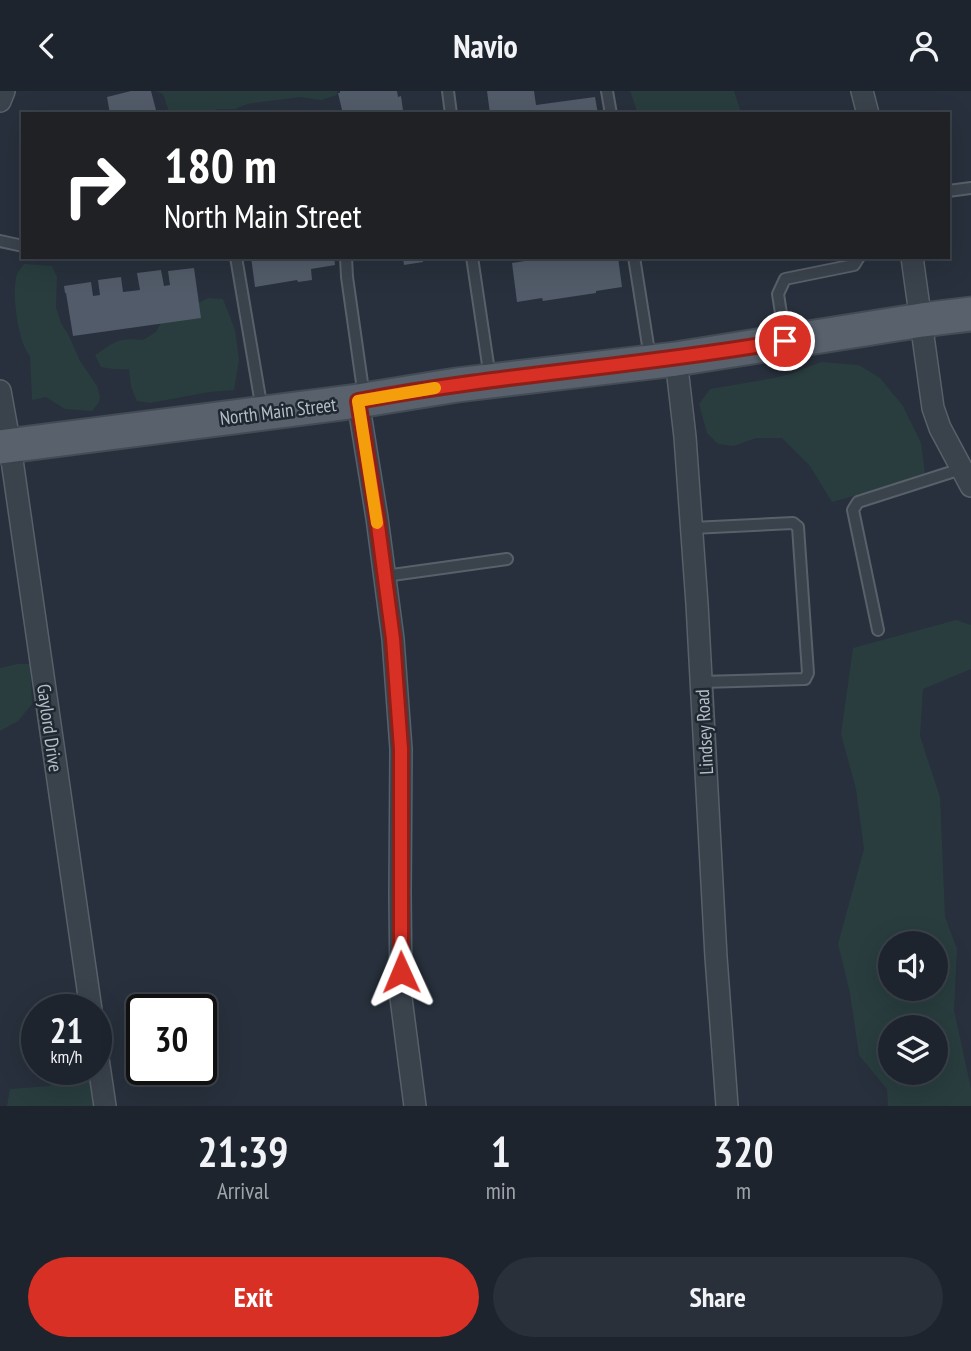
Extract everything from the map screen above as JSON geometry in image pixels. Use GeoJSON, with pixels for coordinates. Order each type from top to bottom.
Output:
{"type":"FeatureCollection","features":[{"type":"Feature","properties":{"kind":"main road","name":"North Main Street"},"geometry":{"type":"LineString","coordinates":[[5,447],[663,360],[971,314]]}},
{"type":"Feature","properties":{"kind":"street"},"geometry":{"type":"LineString","coordinates":[[0,101],[4,91]]}},
{"type":"Feature","properties":{"kind":"street"},"geometry":{"type":"LineString","coordinates":[[862,91],[867,112]]}},
{"type":"Feature","properties":{"kind":"street"},"geometry":{"type":"LineString","coordinates":[[912,259],[933,408],[940,428],[966,477]]}},
{"type":"Feature","properties":{"kind":"street","name":"Lindsey Road"},"geometry":{"type":"LineString","coordinates":[[663,360],[685,437],[727,1106]]}},
{"type":"Feature","properties":{"kind":"street","name":"Gaylord Drive"},"geometry":{"type":"LineString","coordinates":[[0,391],[5,447],[89,994]]}},
{"type":"Feature","properties":{"kind":"street"},"geometry":{"type":"LineString","coordinates":[[361,400],[393,639],[401,749],[401,998],[415,1106]]}},
{"type":"Feature","properties":{"kind":"street"},"geometry":{"type":"LineString","coordinates":[[102,1085],[105,1106]]}},
{"type":"Feature","properties":{"kind":"lane"},"geometry":{"type":"LineString","coordinates":[[448,91],[451,112]]}},
{"type":"Feature","properties":{"kind":"lane"},"geometry":{"type":"LineString","coordinates":[[607,91],[611,112]]}},
{"type":"Feature","properties":{"kind":"lane"},"geometry":{"type":"LineString","coordinates":[[950,191],[971,188]]}},
{"type":"Feature","properties":{"kind":"lane"},"geometry":{"type":"LineString","coordinates":[[0,241],[21,246]]}},
{"type":"Feature","properties":{"kind":"lane"},"geometry":{"type":"LineString","coordinates":[[236,259],[262,413]]}},
{"type":"Feature","properties":{"kind":"lane"},"geometry":{"type":"LineString","coordinates":[[345,259],[361,400]]}},
{"type":"Feature","properties":{"kind":"lane"},"geometry":{"type":"LineString","coordinates":[[472,259],[491,381]]}},
{"type":"Feature","properties":{"kind":"lane"},"geometry":{"type":"LineString","coordinates":[[635,259],[663,360]]}},
{"type":"Feature","properties":{"kind":"lane"},"geometry":{"type":"LineString","coordinates":[[785,341],[778,294],[785,279],[854,265],[858,259]]}},
{"type":"Feature","properties":{"kind":"lane"},"geometry":{"type":"LineString","coordinates":[[878,630],[853,510],[858,502],[966,477]]}},
{"type":"Feature","properties":{"kind":"lane"},"geometry":{"type":"LineString","coordinates":[[692,528],[793,523],[798,527],[808,673],[805,679],[701,682]]}},
{"type":"Feature","properties":{"kind":"lane"},"geometry":{"type":"LineString","coordinates":[[384,576],[507,559]]}},
{"type":"Feature","properties":{"kind":"green space"},"geometry":{"type":"Polygon","coordinates":[[[155,91],[337,91],[337,95],[321,100],[300,97],[247,104],[235,109],[217,109],[214,112],[169,112],[163,94],[155,91]]]}},
{"type":"Feature","properties":{"kind":"green space"},"geometry":{"type":"Polygon","coordinates":[[[630,91],[734,91],[740,110],[740,112],[637,112],[630,91]]]}},
{"type":"Feature","properties":{"kind":"green space"},"geometry":{"type":"Polygon","coordinates":[[[24,264],[52,266],[57,277],[56,307],[61,323],[80,361],[97,386],[99,402],[92,411],[65,409],[46,397],[32,400],[30,356],[22,340],[15,304],[15,282],[24,264]]]}},
{"type":"Feature","properties":{"kind":"green space"},"geometry":{"type":"Polygon","coordinates":[[[208,298],[223,299],[235,330],[239,360],[234,390],[150,403],[137,401],[131,387],[129,369],[101,367],[95,355],[107,347],[122,340],[143,340],[156,332],[164,317],[208,298]]]}},
{"type":"Feature","properties":{"kind":"green space"},"geometry":{"type":"Polygon","coordinates":[[[821,362],[859,365],[880,378],[903,406],[921,443],[925,473],[832,502],[810,466],[782,438],[756,438],[734,446],[718,444],[707,433],[699,404],[710,389],[774,378],[821,362]]]}},
{"type":"Feature","properties":{"kind":"green space"},"geometry":{"type":"Polygon","coordinates":[[[956,620],[971,625],[971,669],[923,689],[920,736],[940,797],[945,917],[957,949],[954,1010],[971,1089],[971,1106],[888,1106],[887,1089],[884,1085],[948,1085],[948,1015],[878,1015],[878,1078],[859,1055],[850,993],[838,944],[864,849],[856,789],[841,734],[853,648],[956,620]]]}},
{"type":"Feature","properties":{"kind":"green space"},"geometry":{"type":"Polygon","coordinates":[[[30,664],[32,704],[18,721],[0,731],[0,668],[30,664]]]}},
{"type":"Feature","properties":{"kind":"green space"},"geometry":{"type":"Polygon","coordinates":[[[92,1085],[99,1106],[7,1106],[10,1089],[92,1085]]]}},
{"type":"Feature","properties":{"kind":"building"},"geometry":{"type":"Polygon","coordinates":[[[131,91],[151,91],[156,112],[110,112],[107,97],[131,91]]]}},
{"type":"Feature","properties":{"kind":"building"},"geometry":{"type":"Polygon","coordinates":[[[397,91],[398,97],[401,96],[403,110],[343,112],[340,93],[397,91]]]}},
{"type":"Feature","properties":{"kind":"building"},"geometry":{"type":"Polygon","coordinates":[[[487,91],[534,91],[536,105],[595,97],[598,112],[490,112],[487,91]]]}},
{"type":"Feature","properties":{"kind":"building"},"geometry":{"type":"Polygon","coordinates":[[[251,259],[334,259],[335,265],[311,269],[312,280],[255,287],[251,259]]]}},
{"type":"Feature","properties":{"kind":"building"},"geometry":{"type":"Polygon","coordinates":[[[403,259],[423,259],[423,262],[404,265],[403,259]]]}},
{"type":"Feature","properties":{"kind":"building"},"geometry":{"type":"Polygon","coordinates":[[[538,259],[618,259],[622,287],[543,301],[542,298],[517,302],[512,263],[538,259]]]}},
{"type":"Feature","properties":{"kind":"building"},"geometry":{"type":"Polygon","coordinates":[[[194,268],[201,318],[73,336],[64,286],[91,282],[93,296],[100,295],[98,280],[121,277],[123,292],[140,290],[137,273],[161,270],[164,286],[170,285],[168,271],[194,268]]]}},
{"type":"Feature","properties":{"kind":"slow traffic"},"geometry":{"type":"LineString","coordinates":[[377,523],[358,401],[435,388]]}},
{"type":"Feature","properties":{"kind":"route"},"geometry":{"type":"LineString","coordinates":[[401,972],[401,749],[393,639],[358,401],[457,385],[676,359],[785,341]]}}]}
